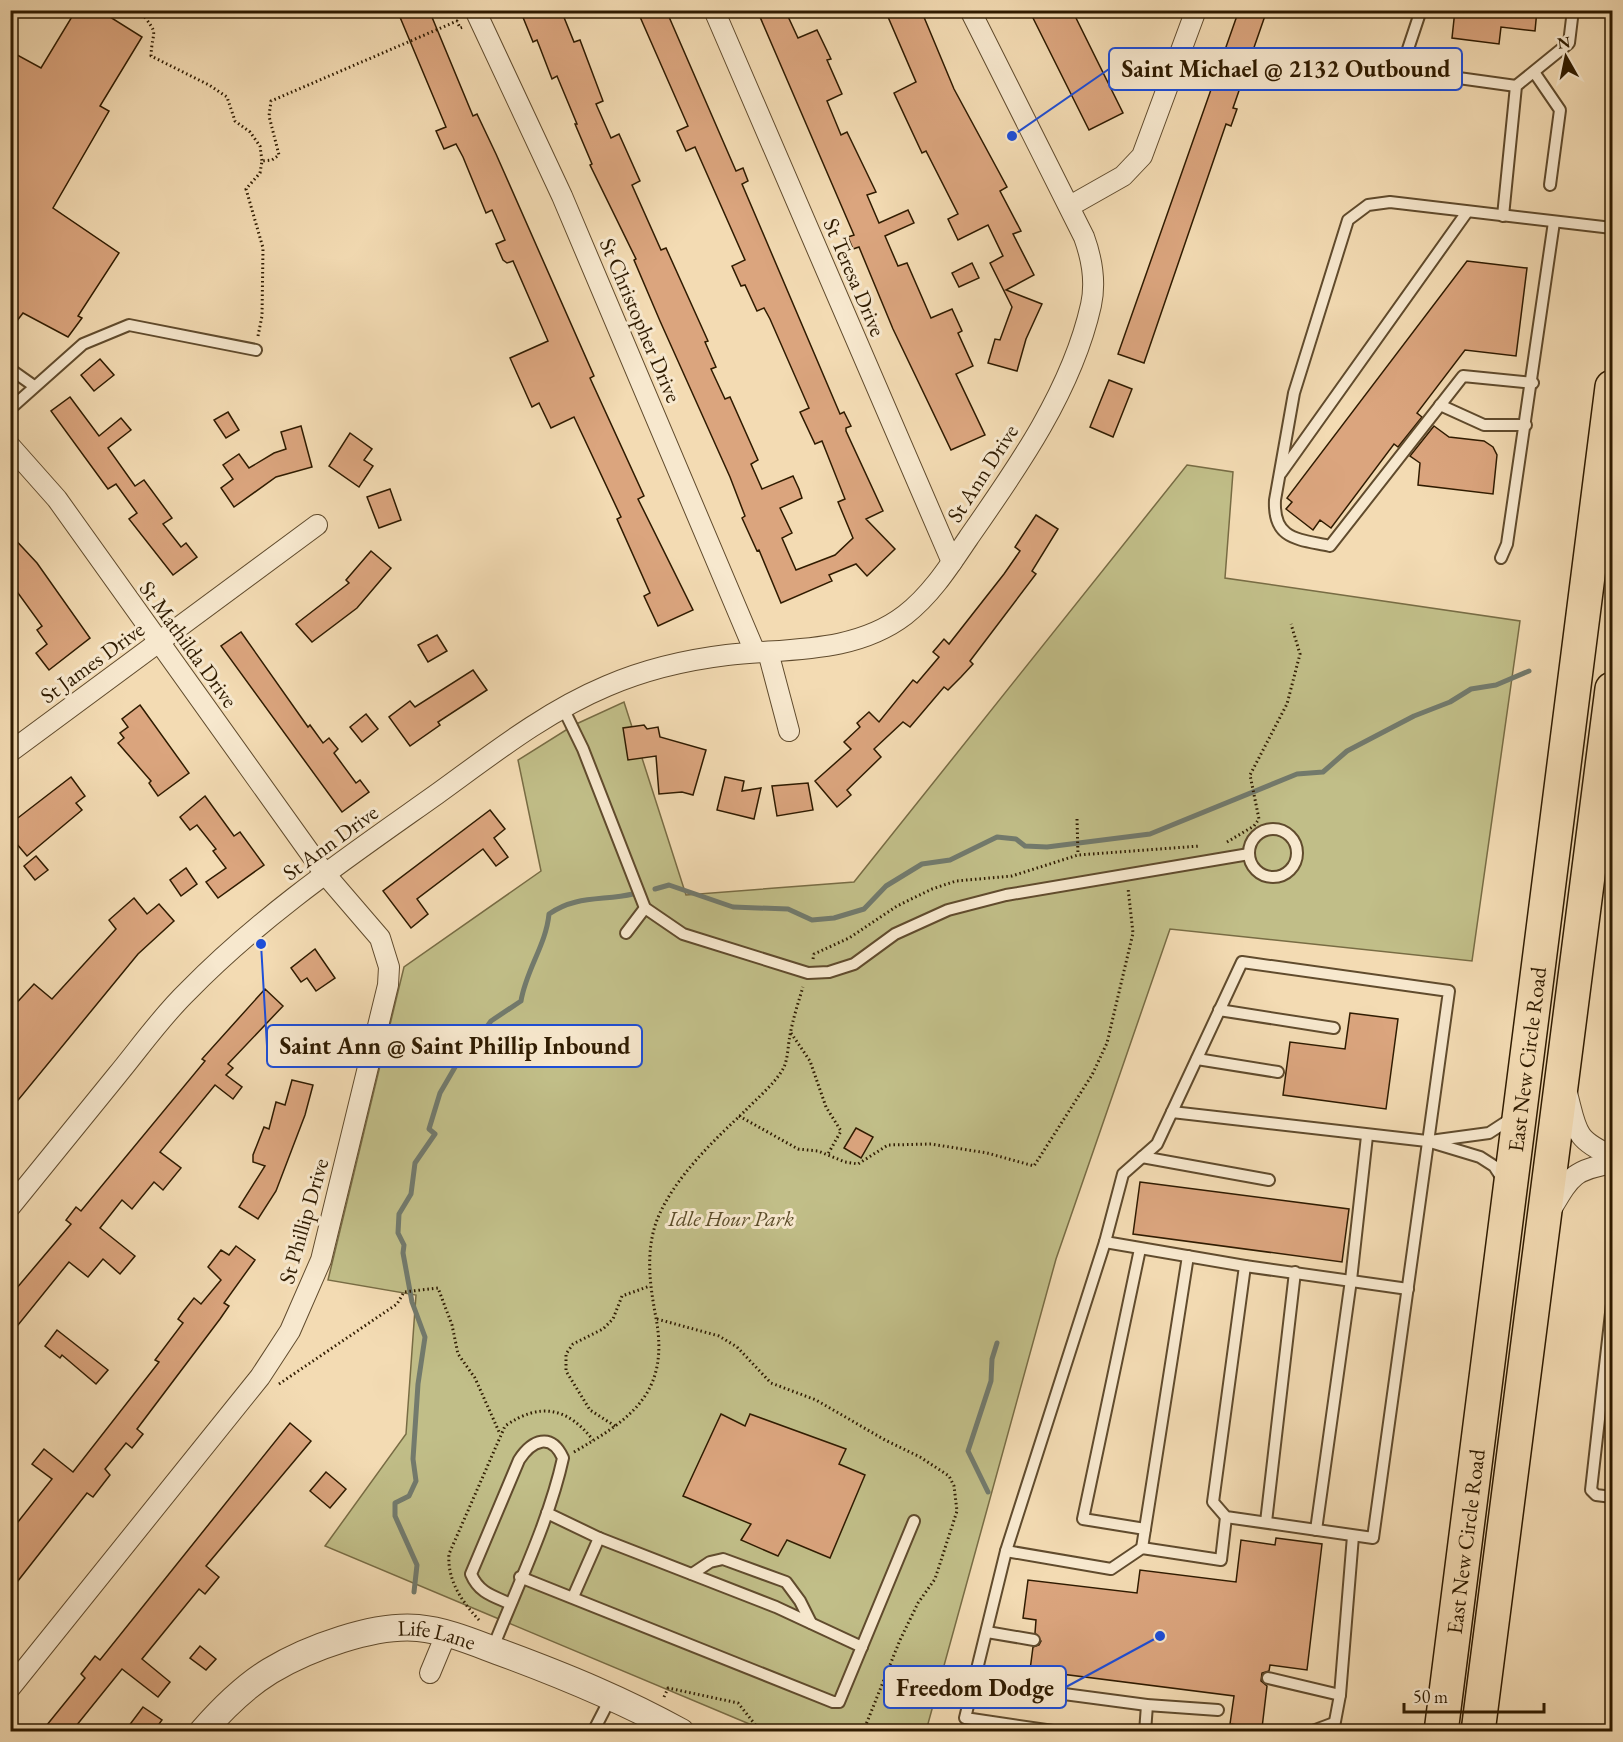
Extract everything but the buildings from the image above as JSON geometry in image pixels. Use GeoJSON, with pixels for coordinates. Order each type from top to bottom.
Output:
{"type":"FeatureCollection","features":[{"type":"Feature","properties":{"kind":"highway","name":"East New Circle Road"},"geometry":{"type":"LineString","coordinates":[[1441,1731],[1612,387]]}},
{"type":"Feature","properties":{"kind":"highway","name":"East New Circle Road"},"geometry":{"type":"LineString","coordinates":[[1478,1731],[1546,1218],[1562,1074],[1612,689]]}},
{"type":"Feature","properties":{"kind":"street","name":"St Teresa Drive"},"geometry":{"type":"LineString","coordinates":[[714,10],[951,562]]}},
{"type":"Feature","properties":{"kind":"street","name":"St Ann Drive"},"geometry":{"type":"LineString","coordinates":[[10,1207],[187,991],[243,938],[325,874],[535,724],[606,686],[652,670],[722,656],[823,648],[851,641],[878,631],[902,618],[921,602],[951,562],[1039,431],[1062,382],[1092,302],[1093,270],[1089,250],[1070,206],[970,10]]}},
{"type":"Feature","properties":{"kind":"street"},"geometry":{"type":"LineString","coordinates":[[1070,206],[1123,176],[1142,156],[1196,10]]}},
{"type":"Feature","properties":{"kind":"street","name":"St Christopher Drive"},"geometry":{"type":"LineString","coordinates":[[477,16],[562,196],[761,652]]}},
{"type":"Feature","properties":{"kind":"street","name":"St Mathilda Drive"},"geometry":{"type":"LineString","coordinates":[[10,446],[57,500],[325,874]]}},
{"type":"Feature","properties":{"kind":"street","name":"St James Drive"},"geometry":{"type":"LineString","coordinates":[[10,752],[317,525]]}},
{"type":"Feature","properties":{"kind":"street"},"geometry":{"type":"LineString","coordinates":[[761,652],[789,731]]}},
{"type":"Feature","properties":{"kind":"street","name":"St Phillip Drive"},"geometry":{"type":"LineString","coordinates":[[10,1688],[253,1387],[290,1331],[321,1260],[388,985],[389,967],[380,938],[325,874]]}},
{"type":"Feature","properties":{"kind":"street"},"geometry":{"type":"LineString","coordinates":[[1562,1074],[1577,1133],[1590,1146],[1612,1156]]}},
{"type":"Feature","properties":{"kind":"street"},"geometry":{"type":"LineString","coordinates":[[1546,1218],[1567,1183],[1580,1170],[1612,1163]]}},
{"type":"Feature","properties":{"kind":"street","name":"Life Lane"},"geometry":{"type":"LineString","coordinates":[[202,1731],[226,1705],[270,1671],[300,1656],[378,1631],[417,1628],[447,1632],[612,1696],[681,1731]]}},
{"type":"Feature","properties":{"kind":"street"},"geometry":{"type":"LineString","coordinates":[[430,1673],[447,1632]]}},
{"type":"Feature","properties":{"kind":"lane"},"geometry":{"type":"LineString","coordinates":[[1421,10],[1401,70],[1516,86],[1569,43],[1573,10]]}},
{"type":"Feature","properties":{"kind":"lane"},"geometry":{"type":"LineString","coordinates":[[1534,72],[1560,110],[1550,185]]}},
{"type":"Feature","properties":{"kind":"lane"},"geometry":{"type":"LineString","coordinates":[[1503,216],[1516,86]]}},
{"type":"Feature","properties":{"kind":"lane"},"geometry":{"type":"LineString","coordinates":[[1533,383],[1463,376],[1330,546],[1289,536],[1279,527],[1275,513],[1278,477],[1294,393],[1348,220],[1368,205],[1390,202],[1612,228]]}},
{"type":"Feature","properties":{"kind":"lane"},"geometry":{"type":"LineString","coordinates":[[1278,477],[1467,212]]}},
{"type":"Feature","properties":{"kind":"lane"},"geometry":{"type":"LineString","coordinates":[[1501,558],[1507,544],[1533,383],[1554,222]]}},
{"type":"Feature","properties":{"kind":"lane"},"geometry":{"type":"LineString","coordinates":[[10,409],[83,344],[129,325],[256,350]]}},
{"type":"Feature","properties":{"kind":"lane"},"geometry":{"type":"LineString","coordinates":[[10,369],[34,386]]}},
{"type":"Feature","properties":{"kind":"lane"},"geometry":{"type":"LineString","coordinates":[[1440,405],[1484,425],[1526,425]]}},
{"type":"Feature","properties":{"kind":"lane"},"geometry":{"type":"LineString","coordinates":[[563,708],[583,749],[645,908],[682,934],[815,974],[854,964],[895,934],[948,910],[1005,895],[1249,854]]}},
{"type":"Feature","properties":{"kind":"lane"},"geometry":{"type":"LineString","coordinates":[[1268,830],[1284,832],[1295,844],[1297,852],[1293,866],[1281,876],[1274,877],[1259,873],[1250,861],[1249,854],[1254,838],[1268,830]]}},
{"type":"Feature","properties":{"kind":"lane"},"geometry":{"type":"LineString","coordinates":[[626,933],[645,908]]}},
{"type":"Feature","properties":{"kind":"lane"},"geometry":{"type":"LineString","coordinates":[[1060,1731],[965,1718],[1006,1551],[1106,1242],[1123,1174],[1157,1144],[1242,962],[1449,990],[1373,1538],[1226,1517],[1213,1502],[1245,1266]]}},
{"type":"Feature","properties":{"kind":"lane"},"geometry":{"type":"LineString","coordinates":[[1219,1010],[1334,1028]]}},
{"type":"Feature","properties":{"kind":"lane"},"geometry":{"type":"LineString","coordinates":[[1197,1059],[1278,1072]]}},
{"type":"Feature","properties":{"kind":"lane"},"geometry":{"type":"LineString","coordinates":[[1172,1112],[1367,1136],[1427,1141],[1480,1157],[1494,1166],[1510,1191]]}},
{"type":"Feature","properties":{"kind":"lane"},"geometry":{"type":"LineString","coordinates":[[1427,1141],[1489,1133],[1520,1113]]}},
{"type":"Feature","properties":{"kind":"lane"},"geometry":{"type":"LineString","coordinates":[[1316,1530],[1351,1281],[1367,1136]]}},
{"type":"Feature","properties":{"kind":"lane"},"geometry":{"type":"LineString","coordinates":[[1142,1157],[1269,1180]]}},
{"type":"Feature","properties":{"kind":"lane"},"geometry":{"type":"LineString","coordinates":[[1106,1242],[1245,1266],[1408,1289]]}},
{"type":"Feature","properties":{"kind":"lane"},"geometry":{"type":"LineString","coordinates":[[1140,1249],[1083,1519],[1145,1529]]}},
{"type":"Feature","properties":{"kind":"lane"},"geometry":{"type":"LineString","coordinates":[[1142,1548],[1188,1256]]}},
{"type":"Feature","properties":{"kind":"lane"},"geometry":{"type":"LineString","coordinates":[[1266,1522],[1295,1272]]}},
{"type":"Feature","properties":{"kind":"lane"},"geometry":{"type":"LineString","coordinates":[[1612,1304],[1591,1490],[1596,1495],[1612,1497]]}},
{"type":"Feature","properties":{"kind":"lane"},"geometry":{"type":"LineString","coordinates":[[492,1650],[511,1604],[520,1577],[547,1514],[563,1458],[553,1445],[543,1442],[527,1448],[519,1460],[471,1574],[476,1585],[483,1592],[511,1604]]}},
{"type":"Feature","properties":{"kind":"lane"},"geometry":{"type":"LineString","coordinates":[[547,1514],[599,1538],[811,1623],[862,1647]]}},
{"type":"Feature","properties":{"kind":"lane"},"geometry":{"type":"LineString","coordinates":[[1006,1551],[1111,1569],[1142,1548],[1221,1560],[1226,1517]]}},
{"type":"Feature","properties":{"kind":"lane"},"geometry":{"type":"LineString","coordinates":[[520,1577],[833,1702],[839,1702],[914,1521]]}},
{"type":"Feature","properties":{"kind":"lane"},"geometry":{"type":"LineString","coordinates":[[1310,1731],[1333,1727],[1340,1695],[1353,1536]]}},
{"type":"Feature","properties":{"kind":"lane"},"geometry":{"type":"LineString","coordinates":[[573,1597],[599,1538]]}},
{"type":"Feature","properties":{"kind":"lane"},"geometry":{"type":"LineString","coordinates":[[692,1574],[710,1562],[723,1559],[786,1582],[800,1601],[811,1623]]}},
{"type":"Feature","properties":{"kind":"lane"},"geometry":{"type":"LineString","coordinates":[[987,1632],[1034,1640]]}},
{"type":"Feature","properties":{"kind":"lane"},"geometry":{"type":"LineString","coordinates":[[1268,1678],[1340,1695]]}},
{"type":"Feature","properties":{"kind":"lane"},"geometry":{"type":"LineString","coordinates":[[974,1682],[1147,1705],[1218,1710]]}},
{"type":"Feature","properties":{"kind":"lane"},"geometry":{"type":"LineString","coordinates":[[592,1731],[612,1696]]}},
{"type":"Feature","properties":{"kind":"lane"},"geometry":{"type":"LineString","coordinates":[[1144,1731],[1147,1705]]}},
{"type":"Feature","properties":{"kind":"path"},"geometry":{"type":"LineString","coordinates":[[139,10],[154,28],[155,37],[151,56],[209,85],[226,97],[235,121],[250,132],[260,146],[262,161],[260,172],[246,189],[262,248],[262,316],[256,350]]}},
{"type":"Feature","properties":{"kind":"path"},"geometry":{"type":"LineString","coordinates":[[262,161],[272,160],[279,155],[268,110],[274,98],[457,21],[460,28],[477,16]]}},
{"type":"Feature","properties":{"kind":"path"},"geometry":{"type":"LineString","coordinates":[[1256,800],[1251,777],[1287,704],[1300,654],[1291,624]]}},
{"type":"Feature","properties":{"kind":"path"},"geometry":{"type":"LineString","coordinates":[[1077,819],[1078,855]]}},
{"type":"Feature","properties":{"kind":"path"},"geometry":{"type":"LineString","coordinates":[[739,1116],[798,1149],[828,1154],[845,1162],[858,1164],[888,1145],[931,1144],[987,1153],[1034,1166],[1092,1075],[1107,1043],[1133,933],[1128,884]]}},
{"type":"Feature","properties":{"kind":"path"},"geometry":{"type":"LineString","coordinates":[[563,1458],[628,1417],[648,1395],[655,1375],[659,1350],[649,1268],[657,1220],[688,1168],[765,1091],[784,1066],[790,1032],[804,986]]}},
{"type":"Feature","properties":{"kind":"path"},"geometry":{"type":"LineString","coordinates":[[790,1032],[810,1061],[826,1107],[841,1131],[828,1154]]}},
{"type":"Feature","properties":{"kind":"path"},"geometry":{"type":"LineString","coordinates":[[615,1426],[590,1410],[566,1371],[566,1354],[573,1344],[603,1329],[613,1319],[622,1296],[650,1286]]}},
{"type":"Feature","properties":{"kind":"path"},"geometry":{"type":"LineString","coordinates":[[253,1387],[263,1395],[397,1304],[404,1292],[438,1288],[452,1325],[458,1354],[475,1378],[500,1434]]}},
{"type":"Feature","properties":{"kind":"path"},"geometry":{"type":"LineString","coordinates":[[657,1319],[719,1336],[736,1347],[771,1383],[816,1400],[876,1435],[920,1457],[944,1472],[954,1486],[957,1511],[935,1579],[918,1603],[900,1640],[863,1731]]}},
{"type":"Feature","properties":{"kind":"path"},"geometry":{"type":"LineString","coordinates":[[654,1717],[668,1688],[738,1703],[761,1731]]}},
{"type":"Feature","properties":{"kind":"green space","name":"Idle Hour Park"},"geometry":{"type":"Polygon","coordinates":[[[1187,465],[1233,472],[1225,578],[1520,621],[1472,961],[1170,929],[1056,1259],[926,1731],[766,1731],[325,1546],[406,1434],[416,1295],[328,1280],[404,967],[541,871],[518,760],[574,725],[624,702],[686,895],[854,882],[1187,465]]]}},
{"type":"Feature","properties":{"kind":"waterway"},"geometry":{"type":"LineString","coordinates":[[655,889],[669,885],[733,907],[788,909],[812,920],[834,918],[864,909],[886,886],[922,864],[950,860],[997,837],[1016,839],[1025,846],[1047,847],[1150,834],[1297,774],[1323,772],[1347,751],[1414,716],[1450,702],[1471,689],[1496,685],[1529,671]]}},
{"type":"Feature","properties":{"kind":"waterway"},"geometry":{"type":"LineString","coordinates":[[414,1592],[417,1565],[395,1516],[395,1503],[409,1496],[416,1481],[413,1459],[418,1384],[425,1337],[412,1302],[403,1253],[404,1245],[398,1233],[399,1214],[411,1194],[415,1163],[435,1134],[429,1129],[440,1093],[465,1050],[478,1039],[491,1021],[521,1001],[544,936],[549,914],[580,901],[633,894]]}},
{"type":"Feature","properties":{"kind":"waterway"},"geometry":{"type":"LineString","coordinates":[[988,1492],[968,1451],[991,1381],[992,1359],[997,1343]]}},
{"type":"Feature","properties":{"kind":"place","name":"Saint Michael @ 2132 Outbound"},"geometry":{"type":"Point","coordinates":[1012,136]}},
{"type":"Feature","properties":{"kind":"place","name":"Saint Ann @ Saint Phillip Inbound"},"geometry":{"type":"Point","coordinates":[261,944]}},
{"type":"Feature","properties":{"kind":"place","name":"Freedom Dodge"},"geometry":{"type":"Point","coordinates":[1160,1636]}}]}
